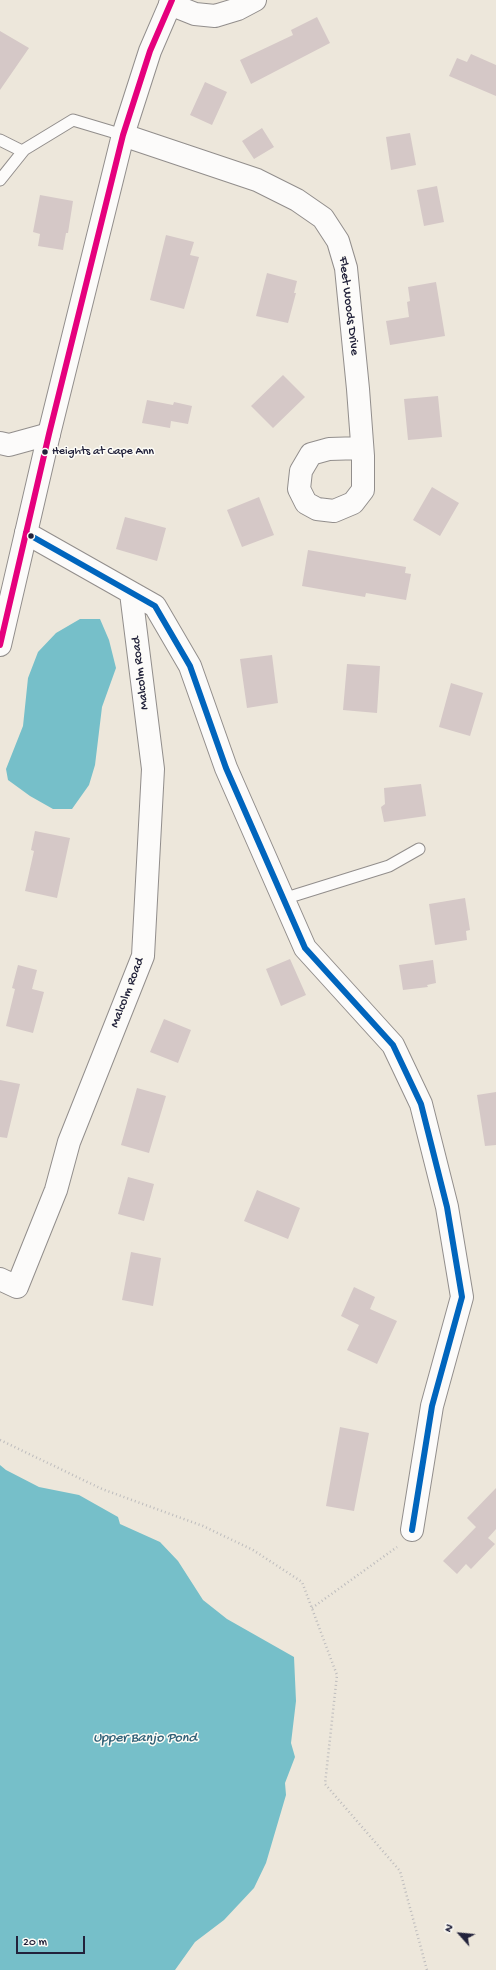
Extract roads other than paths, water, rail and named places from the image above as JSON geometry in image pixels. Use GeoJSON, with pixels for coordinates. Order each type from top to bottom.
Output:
{"type":"FeatureCollection","features":[{"type":"Feature","properties":{"kind":"street"},"geometry":{"type":"LineString","coordinates":[[0,645],[6,600],[26,533],[123,135],[150,51],[171,2],[195,14],[215,16],[238,9],[255,0]]}},
{"type":"Feature","properties":{"kind":"street","name":"Fleet Woods Drive"},"geometry":{"type":"LineString","coordinates":[[123,135],[257,180],[296,200],[323,218],[338,241],[346,268],[362,448]]}},
{"type":"Feature","properties":{"kind":"street"},"geometry":{"type":"LineString","coordinates":[[0,443],[9,445],[49,434]]}},
{"type":"Feature","properties":{"kind":"street"},"geometry":{"type":"LineString","coordinates":[[26,533],[154,606],[190,666],[226,768],[305,948],[393,1045],[421,1104],[447,1207],[462,1297],[432,1406],[412,1530]]}},
{"type":"Feature","properties":{"kind":"street","name":"Malcolm Road"},"geometry":{"type":"LineString","coordinates":[[0,1279],[17,1287],[56,1190],[70,1142],[143,956],[153,769],[132,593]]}},
{"type":"Feature","properties":{"kind":"lane"},"geometry":{"type":"LineString","coordinates":[[0,180],[24,150],[73,120],[123,135]]}},
{"type":"Feature","properties":{"kind":"lane"},"geometry":{"type":"LineString","coordinates":[[0,140],[22,151],[24,150]]}},
{"type":"Feature","properties":{"kind":"lane"},"geometry":{"type":"LineString","coordinates":[[283,899],[388,866],[419,849]]}},
{"type":"Feature","properties":{"kind":"water"},"geometry":{"type":"Polygon","coordinates":[[[80,619],[100,619],[109,640],[116,668],[102,707],[95,765],[89,785],[72,809],[53,809],[30,796],[8,780],[6,769],[23,726],[28,678],[38,652],[56,633],[80,619]]]}},
{"type":"Feature","properties":{"kind":"water","name":"Upper Banjo Pond"},"geometry":{"type":"Polygon","coordinates":[[[0,1465],[6,1470],[39,1487],[79,1495],[118,1517],[120,1524],[160,1542],[178,1561],[203,1600],[227,1619],[294,1657],[296,1701],[291,1743],[295,1757],[285,1783],[286,1795],[266,1863],[254,1888],[224,1920],[195,1942],[175,1970],[0,1970],[0,1465]]]}},
{"type":"Feature","properties":{"kind":"place","name":"Heights at Cape Ann"},"geometry":{"type":"Point","coordinates":[45,452]}}]}
